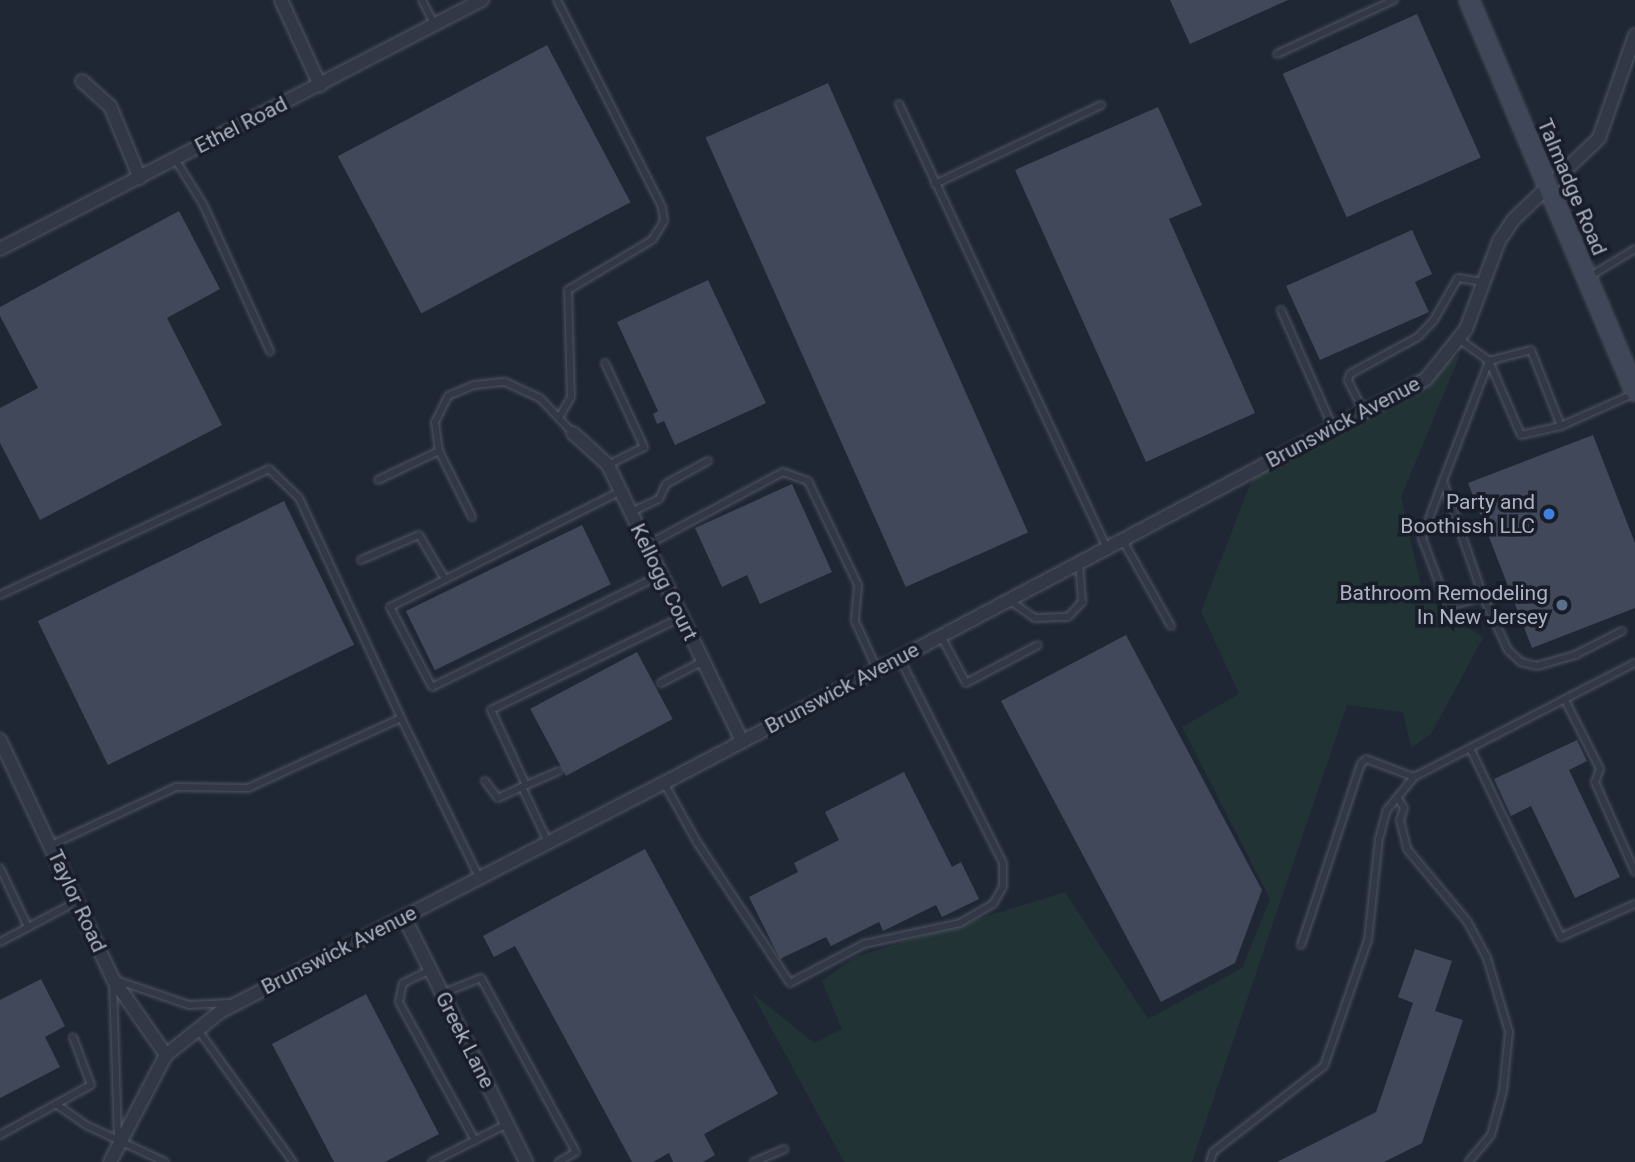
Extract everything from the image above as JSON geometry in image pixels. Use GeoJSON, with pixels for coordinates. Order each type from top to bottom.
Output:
{"type":"FeatureCollection","features":[{"type":"Feature","properties":{"kind":"street"},"geometry":{"type":"LineString","coordinates":[[281,0],[320,85]]}},
{"type":"Feature","properties":{"kind":"street","name":"Ethel Road"},"geometry":{"type":"LineString","coordinates":[[0,249],[482,0]]}},
{"type":"Feature","properties":{"kind":"street","name":"Talmadge Road"},"geometry":{"type":"LineString","coordinates":[[1469,0],[1635,393]]}},
{"type":"Feature","properties":{"kind":"street","name":"Brunswick Avenue"},"geometry":{"type":"LineString","coordinates":[[110,1162],[118,1142],[166,1055],[237,1002],[664,783],[1426,379],[1459,339],[1513,220],[1599,138],[1635,35]]}},
{"type":"Feature","properties":{"kind":"street"},"geometry":{"type":"LineString","coordinates":[[82,81],[110,106],[139,178]]}},
{"type":"Feature","properties":{"kind":"street","name":"Kellogg Court"},"geometry":{"type":"LineString","coordinates":[[573,433],[608,465],[742,741]]}},
{"type":"Feature","properties":{"kind":"street","name":"Taylor Road"},"geometry":{"type":"LineString","coordinates":[[0,740],[113,979],[166,1055]]}},
{"type":"Feature","properties":{"kind":"street","name":"Greek Lane"},"geometry":{"type":"LineString","coordinates":[[404,917],[524,1161]]}},
{"type":"Feature","properties":{"kind":"lane"},"geometry":{"type":"LineString","coordinates":[[422,0],[435,24]]}},
{"type":"Feature","properties":{"kind":"lane"},"geometry":{"type":"LineString","coordinates":[[557,0],[662,207],[664,222],[652,240],[568,290],[571,397],[559,418]]}},
{"type":"Feature","properties":{"kind":"lane"},"geometry":{"type":"LineString","coordinates":[[1277,54],[1394,0]]}},
{"type":"Feature","properties":{"kind":"lane"},"geometry":{"type":"LineString","coordinates":[[899,104],[1107,548]]}},
{"type":"Feature","properties":{"kind":"lane"},"geometry":{"type":"LineString","coordinates":[[935,184],[1101,104]]}},
{"type":"Feature","properties":{"kind":"lane"},"geometry":{"type":"LineString","coordinates":[[175,159],[202,204],[271,351]]}},
{"type":"Feature","properties":{"kind":"lane"},"geometry":{"type":"LineString","coordinates":[[1586,279],[1635,248]]}},
{"type":"Feature","properties":{"kind":"lane"},"geometry":{"type":"LineString","coordinates":[[1364,412],[1348,380],[1350,374],[1418,337],[1434,320],[1458,278],[1483,282]]}},
{"type":"Feature","properties":{"kind":"lane"},"geometry":{"type":"LineString","coordinates":[[1280,310],[1333,428]]}},
{"type":"Feature","properties":{"kind":"lane"},"geometry":{"type":"LineString","coordinates":[[1459,339],[1489,361],[1521,435],[1561,426],[1635,393]]}},
{"type":"Feature","properties":{"kind":"lane"},"geometry":{"type":"LineString","coordinates":[[1489,361],[1531,350],[1561,426]]}},
{"type":"Feature","properties":{"kind":"lane"},"geometry":{"type":"LineString","coordinates":[[1483,596],[1448,607],[1422,538],[1489,361]]}},
{"type":"Feature","properties":{"kind":"lane"},"geometry":{"type":"LineString","coordinates":[[605,363],[644,447],[608,465]]}},
{"type":"Feature","properties":{"kind":"lane"},"geometry":{"type":"LineString","coordinates":[[472,517],[439,451],[435,422],[448,396],[474,385],[505,382],[540,398],[573,433]]}},
{"type":"Feature","properties":{"kind":"lane"},"geometry":{"type":"LineString","coordinates":[[378,480],[439,451]]}},
{"type":"Feature","properties":{"kind":"lane"},"geometry":{"type":"LineString","coordinates":[[631,512],[659,499],[666,484],[708,461]]}},
{"type":"Feature","properties":{"kind":"lane"},"geometry":{"type":"LineString","coordinates":[[0,594],[269,469],[299,498],[401,718],[479,877]]}},
{"type":"Feature","properties":{"kind":"lane"},"geometry":{"type":"LineString","coordinates":[[647,545],[783,472],[808,481],[858,585],[855,621],[877,669]]}},
{"type":"Feature","properties":{"kind":"lane"},"geometry":{"type":"LineString","coordinates":[[1443,481],[1483,596],[1508,650],[1521,662],[1537,666],[1575,656],[1622,631]]}},
{"type":"Feature","properties":{"kind":"lane"},"geometry":{"type":"LineString","coordinates":[[621,491],[390,607],[432,687],[661,575]]}},
{"type":"Feature","properties":{"kind":"lane"},"geometry":{"type":"LineString","coordinates":[[361,560],[419,535],[444,579]]}},
{"type":"Feature","properties":{"kind":"lane"},"geometry":{"type":"LineString","coordinates":[[1122,540],[1171,626]]}},
{"type":"Feature","properties":{"kind":"lane"},"geometry":{"type":"LineString","coordinates":[[1009,600],[1035,618],[1068,617],[1082,602],[1079,563]]}},
{"type":"Feature","properties":{"kind":"lane"},"geometry":{"type":"LineString","coordinates":[[548,842],[491,710],[681,617]]}},
{"type":"Feature","properties":{"kind":"lane"},"geometry":{"type":"LineString","coordinates":[[941,636],[966,683],[1038,645]]}},
{"type":"Feature","properties":{"kind":"lane"},"geometry":{"type":"LineString","coordinates":[[664,783],[697,842],[790,983],[864,944],[960,923],[993,904],[1003,887],[1003,863],[899,658]]}},
{"type":"Feature","properties":{"kind":"lane"},"geometry":{"type":"LineString","coordinates":[[662,683],[703,662]]}},
{"type":"Feature","properties":{"kind":"lane"},"geometry":{"type":"LineString","coordinates":[[1210,1162],[1213,1152],[1324,1066],[1368,940],[1381,829],[1391,803],[1399,800],[1414,777],[1635,663]]}},
{"type":"Feature","properties":{"kind":"lane"},"geometry":{"type":"LineString","coordinates":[[1565,700],[1600,769],[1595,782],[1635,872]]}},
{"type":"Feature","properties":{"kind":"lane"},"geometry":{"type":"LineString","coordinates":[[51,845],[176,787],[248,788],[401,718]]}},
{"type":"Feature","properties":{"kind":"lane"},"geometry":{"type":"LineString","coordinates":[[1470,748],[1561,937],[1635,904]]}},
{"type":"Feature","properties":{"kind":"lane"},"geometry":{"type":"LineString","coordinates":[[1301,944],[1361,764],[1366,759],[1414,777]]}},
{"type":"Feature","properties":{"kind":"lane"},"geometry":{"type":"LineString","coordinates":[[485,781],[498,799],[559,771]]}},
{"type":"Feature","properties":{"kind":"lane"},"geometry":{"type":"LineString","coordinates":[[1399,800],[1404,808],[1400,820],[1407,849],[1467,921],[1487,958],[1509,1032],[1503,1091],[1491,1135],[1468,1162]]}},
{"type":"Feature","properties":{"kind":"lane"},"geometry":{"type":"LineString","coordinates":[[0,868],[28,927]]}},
{"type":"Feature","properties":{"kind":"lane"},"geometry":{"type":"LineString","coordinates":[[0,942],[78,901]]}},
{"type":"Feature","properties":{"kind":"lane"},"geometry":{"type":"LineString","coordinates":[[430,970],[403,983],[399,1002],[475,1140]]}},
{"type":"Feature","properties":{"kind":"lane"},"geometry":{"type":"LineString","coordinates":[[441,994],[481,978],[576,1152],[559,1162]]}},
{"type":"Feature","properties":{"kind":"lane"},"geometry":{"type":"LineString","coordinates":[[118,1142],[113,979],[189,1005],[237,1002]]}},
{"type":"Feature","properties":{"kind":"lane"},"geometry":{"type":"LineString","coordinates":[[197,1030],[293,1162]]}},
{"type":"Feature","properties":{"kind":"lane"},"geometry":{"type":"LineString","coordinates":[[0,1135],[91,1085],[73,1037]]}},
{"type":"Feature","properties":{"kind":"lane"},"geometry":{"type":"LineString","coordinates":[[57,1104],[118,1142],[165,1162]]}},
{"type":"Feature","properties":{"kind":"lane"},"geometry":{"type":"LineString","coordinates":[[432,1162],[507,1124]]}},
{"type":"Feature","properties":{"kind":"lane"},"geometry":{"type":"LineString","coordinates":[[754,1162],[784,1149]]}},
{"type":"Feature","properties":{"kind":"shaded area"},"geometry":{"type":"Polygon","coordinates":[[[1460,355],[1401,497],[1423,595],[1483,638],[1431,734],[1411,748],[1403,712],[1347,705],[1192,1162],[844,1162],[752,993],[814,1043],[842,1029],[822,981],[855,957],[1065,892],[1148,1019],[1242,968],[1270,899],[1182,727],[1239,694],[1201,611],[1253,477],[1460,355]]]}},
{"type":"Feature","properties":{"kind":"building"},"geometry":{"type":"Polygon","coordinates":[[[1170,0],[1288,0],[1190,44],[1170,0]]]}},
{"type":"Feature","properties":{"kind":"building"},"geometry":{"type":"Polygon","coordinates":[[[1417,14],[1481,157],[1347,217],[1283,74],[1417,14]]]}},
{"type":"Feature","properties":{"kind":"building"},"geometry":{"type":"Polygon","coordinates":[[[547,45],[631,202],[421,313],[338,156],[547,45]]]}},
{"type":"Feature","properties":{"kind":"building"},"geometry":{"type":"Polygon","coordinates":[[[828,83],[1028,532],[906,587],[706,138],[828,83]]]}},
{"type":"Feature","properties":{"kind":"building"},"geometry":{"type":"Polygon","coordinates":[[[1158,107],[1202,205],[1169,219],[1255,413],[1146,462],[1015,170],[1158,107]]]}},
{"type":"Feature","properties":{"kind":"building"},"geometry":{"type":"Polygon","coordinates":[[[179,211],[220,289],[167,318],[222,425],[40,520],[0,443],[0,408],[38,388],[0,316],[0,307],[179,211]]]}},
{"type":"Feature","properties":{"kind":"building"},"geometry":{"type":"Polygon","coordinates":[[[1412,230],[1432,274],[1415,282],[1429,312],[1320,360],[1286,286],[1412,230]]]}},
{"type":"Feature","properties":{"kind":"building"},"geometry":{"type":"Polygon","coordinates":[[[708,280],[766,403],[675,445],[664,421],[657,424],[653,414],[658,411],[617,322],[708,280]]]}},
{"type":"Feature","properties":{"kind":"building"},"geometry":{"type":"Polygon","coordinates":[[[1593,435],[1635,543],[1635,608],[1532,648],[1468,483],[1593,435]]]}},
{"type":"Feature","properties":{"kind":"building"},"geometry":{"type":"Polygon","coordinates":[[[792,484],[832,572],[760,604],[747,575],[722,587],[695,528],[792,484]]]}},
{"type":"Feature","properties":{"kind":"building"},"geometry":{"type":"Polygon","coordinates":[[[284,501],[354,645],[108,765],[38,621],[284,501]]]}},
{"type":"Feature","properties":{"kind":"building"},"geometry":{"type":"Polygon","coordinates":[[[582,525],[611,584],[435,670],[406,611],[582,525]]]}},
{"type":"Feature","properties":{"kind":"building"},"geometry":{"type":"Polygon","coordinates":[[[1126,635],[1262,890],[1235,963],[1161,1002],[1001,701],[1126,635]]]}},
{"type":"Feature","properties":{"kind":"building"},"geometry":{"type":"Polygon","coordinates":[[[637,652],[673,719],[566,776],[530,709],[637,652]]]}},
{"type":"Feature","properties":{"kind":"building"},"geometry":{"type":"Polygon","coordinates":[[[1577,740],[1587,761],[1569,770],[1620,877],[1575,898],[1531,806],[1511,816],[1494,779],[1577,740]]]}},
{"type":"Feature","properties":{"kind":"building"},"geometry":{"type":"Polygon","coordinates":[[[904,772],[952,867],[961,862],[979,899],[942,917],[936,905],[883,931],[879,922],[831,946],[826,937],[780,959],[749,897],[798,872],[794,863],[839,840],[825,812],[904,772]]]}},
{"type":"Feature","properties":{"kind":"building"},"geometry":{"type":"Polygon","coordinates":[[[645,849],[778,1094],[704,1134],[715,1155],[703,1162],[673,1162],[669,1153],[653,1162],[632,1162],[515,946],[494,957],[483,936],[645,849]]]}},
{"type":"Feature","properties":{"kind":"building"},"geometry":{"type":"Polygon","coordinates":[[[1415,949],[1452,961],[1435,1011],[1463,1020],[1422,1143],[1384,1162],[1277,1162],[1376,1112],[1413,1003],[1398,997],[1415,949]]]}},
{"type":"Feature","properties":{"kind":"building"},"geometry":{"type":"Polygon","coordinates":[[[41,979],[65,1026],[45,1037],[60,1067],[0,1098],[0,1000],[41,979]]]}},
{"type":"Feature","properties":{"kind":"building"},"geometry":{"type":"Polygon","coordinates":[[[366,994],[439,1134],[385,1162],[334,1162],[272,1044],[366,994]]]}},
{"type":"Feature","properties":{"kind":"place","name":"Party and Boothissh LLC"},"geometry":{"type":"Point","coordinates":[1549,514]}},
{"type":"Feature","properties":{"kind":"place","name":"Bathroom Remodeling In New Jersey"},"geometry":{"type":"Point","coordinates":[1562,605]}}]}
